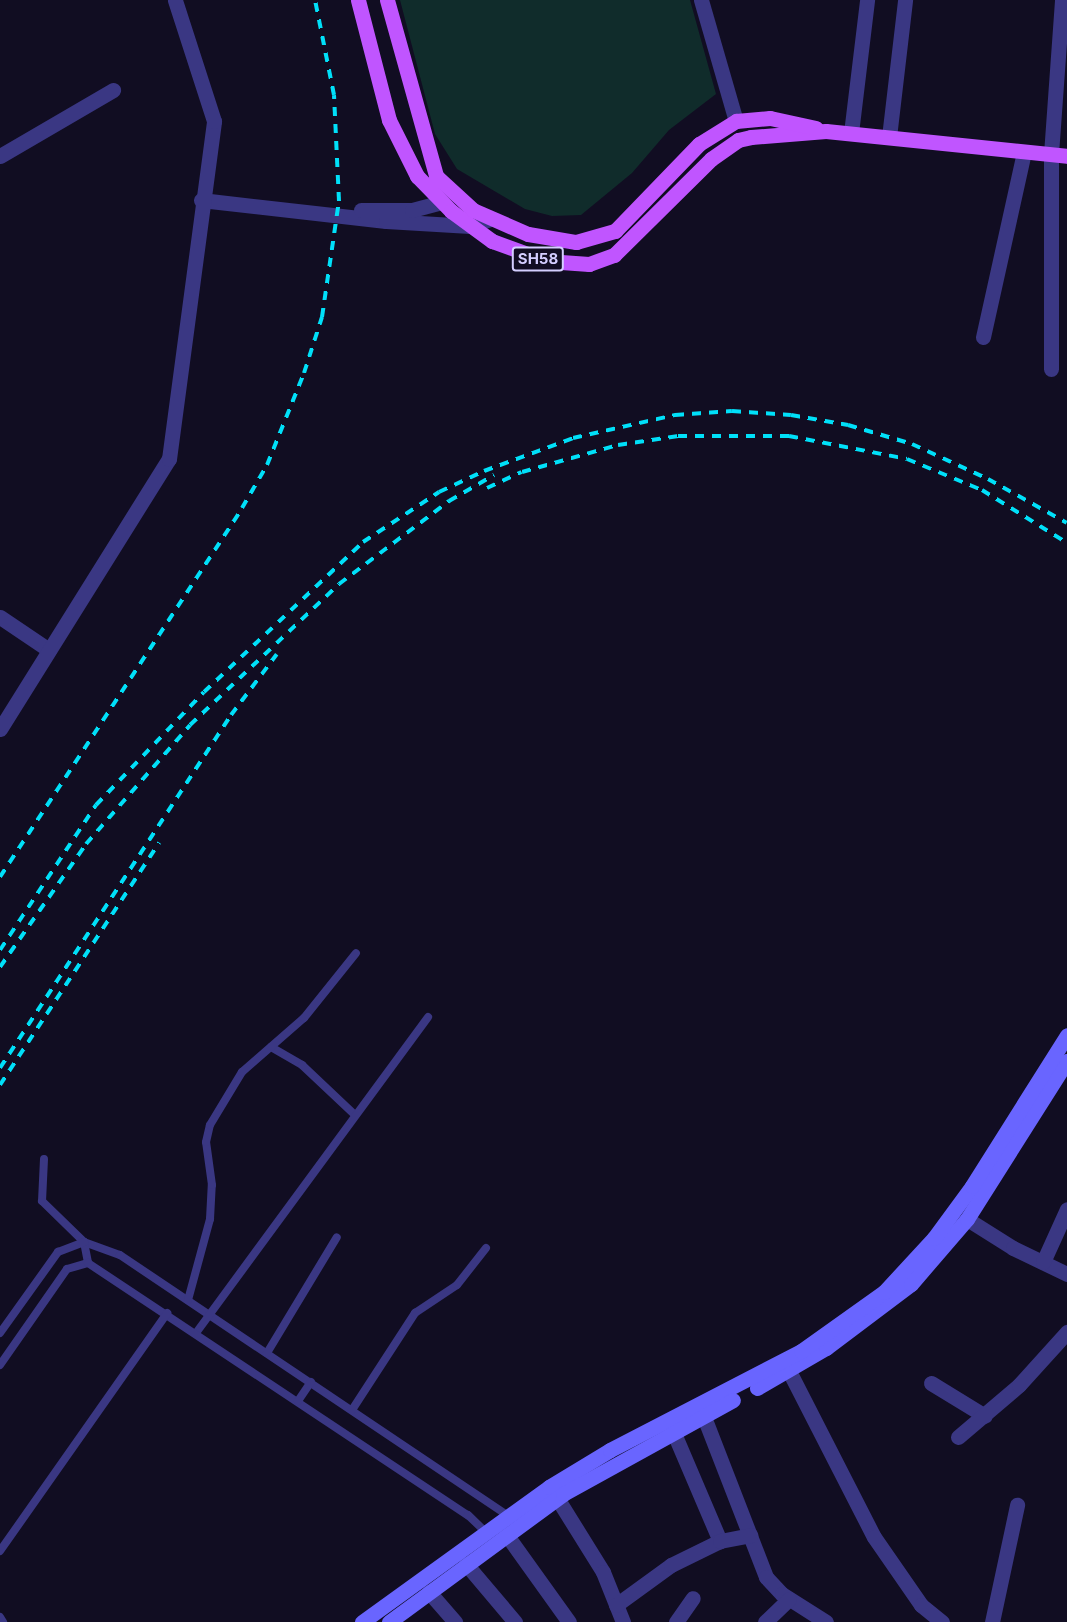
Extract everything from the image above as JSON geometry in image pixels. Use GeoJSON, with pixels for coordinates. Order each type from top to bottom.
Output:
{"type":"FeatureCollection","features":[{"type":"Feature","properties":{"kind":"main road","name":"SH58"},"geometry":{"type":"LineString","coordinates":[[358,0],[394,134],[417,176],[441,202],[470,226],[527,257],[575,265],[595,263],[614,255],[726,147],[751,137],[826,131],[1067,156]]}},
{"type":"Feature","properties":{"kind":"main road","name":"SH58"},"geometry":{"type":"LineString","coordinates":[[387,0],[436,176],[450,193],[490,219],[552,241],[598,238],[615,231],[699,144],[736,121],[782,120],[826,131]]}},
{"type":"Feature","properties":{"kind":"main road"},"geometry":{"type":"LineString","coordinates":[[362,1622],[502,1529],[610,1450],[801,1351],[884,1292],[934,1238],[972,1186],[1067,1035]]}},
{"type":"Feature","properties":{"kind":"main road"},"geometry":{"type":"LineString","coordinates":[[398,1620],[429,1592],[466,1564],[502,1529],[673,1431],[704,1417],[789,1371],[879,1312],[911,1284],[967,1219],[1067,1061]]}},
{"type":"Feature","properties":{"kind":"street"},"geometry":{"type":"LineString","coordinates":[[0,729],[169,459],[214,114],[175,0]]}},
{"type":"Feature","properties":{"kind":"street"},"geometry":{"type":"LineString","coordinates":[[701,0],[736,121]]}},
{"type":"Feature","properties":{"kind":"street"},"geometry":{"type":"LineString","coordinates":[[851,133],[867,0]]}},
{"type":"Feature","properties":{"kind":"street"},"geometry":{"type":"LineString","coordinates":[[889,137],[905,0]]}},
{"type":"Feature","properties":{"kind":"street"},"geometry":{"type":"LineString","coordinates":[[1051,369],[1059,278],[1051,154],[1062,0]]}},
{"type":"Feature","properties":{"kind":"street"},"geometry":{"type":"LineString","coordinates":[[0,156],[113,90]]}},
{"type":"Feature","properties":{"kind":"street"},"geometry":{"type":"LineString","coordinates":[[983,337],[1024,152]]}},
{"type":"Feature","properties":{"kind":"street"},"geometry":{"type":"LineString","coordinates":[[202,196],[359,210],[412,210],[441,202]]}},
{"type":"Feature","properties":{"kind":"street"},"geometry":{"type":"LineString","coordinates":[[202,196],[350,218],[470,226],[490,219]]}},
{"type":"Feature","properties":{"kind":"street"},"geometry":{"type":"LineString","coordinates":[[0,618],[49,650]]}},
{"type":"Feature","properties":{"kind":"street"},"geometry":{"type":"LineString","coordinates":[[1043,1262],[1067,1209]]}},
{"type":"Feature","properties":{"kind":"street"},"geometry":{"type":"LineString","coordinates":[[967,1219],[1067,1274]]}},
{"type":"Feature","properties":{"kind":"street"},"geometry":{"type":"LineString","coordinates":[[958,1437],[985,1416],[1067,1332]]}},
{"type":"Feature","properties":{"kind":"street"},"geometry":{"type":"LineString","coordinates":[[789,1371],[870,1528],[907,1586],[942,1622]]}},
{"type":"Feature","properties":{"kind":"street"},"geometry":{"type":"LineString","coordinates":[[931,1383],[985,1416]]}},
{"type":"Feature","properties":{"kind":"street"},"geometry":{"type":"LineString","coordinates":[[704,1417],[766,1577],[789,1599],[826,1622]]}},
{"type":"Feature","properties":{"kind":"street"},"geometry":{"type":"LineString","coordinates":[[673,1431],[720,1541]]}},
{"type":"Feature","properties":{"kind":"street"},"geometry":{"type":"LineString","coordinates":[[557,1498],[603,1572],[623,1622]]}},
{"type":"Feature","properties":{"kind":"street"},"geometry":{"type":"LineString","coordinates":[[992,1622],[1017,1505]]}},
{"type":"Feature","properties":{"kind":"street"},"geometry":{"type":"LineString","coordinates":[[502,1529],[568,1622]]}},
{"type":"Feature","properties":{"kind":"street"},"geometry":{"type":"LineString","coordinates":[[616,1605],[671,1565],[720,1541],[750,1535]]}},
{"type":"Feature","properties":{"kind":"street"},"geometry":{"type":"LineString","coordinates":[[466,1564],[514,1622]]}},
{"type":"Feature","properties":{"kind":"street"},"geometry":{"type":"LineString","coordinates":[[429,1592],[454,1622]]}},
{"type":"Feature","properties":{"kind":"street"},"geometry":{"type":"LineString","coordinates":[[676,1622],[693,1598]]}},
{"type":"Feature","properties":{"kind":"street"},"geometry":{"type":"LineString","coordinates":[[765,1622],[789,1599]]}},
{"type":"Feature","properties":{"kind":"lane"},"geometry":{"type":"LineString","coordinates":[[188,1300],[210,1219],[212,1185],[207,1134],[242,1072],[304,1018],[356,953]]}},
{"type":"Feature","properties":{"kind":"lane"},"geometry":{"type":"LineString","coordinates":[[196,1333],[428,1017]]}},
{"type":"Feature","properties":{"kind":"lane"},"geometry":{"type":"LineString","coordinates":[[271,1047],[312,1072],[355,1115]]}},
{"type":"Feature","properties":{"kind":"lane"},"geometry":{"type":"LineString","coordinates":[[44,1158],[42,1201],[84,1242],[120,1255],[352,1410],[502,1529]]}},
{"type":"Feature","properties":{"kind":"lane"},"geometry":{"type":"LineString","coordinates":[[267,1353],[337,1237]]}},
{"type":"Feature","properties":{"kind":"lane"},"geometry":{"type":"LineString","coordinates":[[84,1242],[88,1263],[298,1401],[502,1529]]}},
{"type":"Feature","properties":{"kind":"lane"},"geometry":{"type":"LineString","coordinates":[[0,1333],[58,1252],[84,1242]]}},
{"type":"Feature","properties":{"kind":"lane"},"geometry":{"type":"LineString","coordinates":[[352,1410],[415,1313],[458,1284],[486,1248]]}},
{"type":"Feature","properties":{"kind":"lane"},"geometry":{"type":"LineString","coordinates":[[0,1365],[67,1269],[88,1263]]}},
{"type":"Feature","properties":{"kind":"lane"},"geometry":{"type":"LineString","coordinates":[[0,1551],[167,1313]]}},
{"type":"Feature","properties":{"kind":"lane"},"geometry":{"type":"LineString","coordinates":[[298,1401],[311,1382]]}},
{"type":"Feature","properties":{"kind":"lane"},"geometry":{"type":"LineString","coordinates":[[0,1617],[3,1622]]}},
{"type":"Feature","properties":{"kind":"green space"},"geometry":{"type":"Polygon","coordinates":[[[400,0],[690,0],[716,94],[669,130],[632,173],[581,215],[552,216],[525,209],[457,169],[435,134],[400,0]]]}},
{"type":"Feature","properties":{"kind":"railway"},"geometry":{"type":"LineString","coordinates":[[0,877],[242,508],[267,465],[304,373],[322,317],[339,201],[334,95],[315,0]]}},
{"type":"Feature","properties":{"kind":"railway"},"geometry":{"type":"LineString","coordinates":[[0,950],[96,805],[204,692],[363,542],[439,492],[484,471],[573,438],[675,415],[732,411],[791,415],[848,425],[912,444],[988,479],[1067,523]]}},
{"type":"Feature","properties":{"kind":"railway"},"geometry":{"type":"LineString","coordinates":[[487,488],[522,472],[618,445],[678,436],[789,436],[907,459],[982,490],[1067,543]]}},
{"type":"Feature","properties":{"kind":"railway"},"geometry":{"type":"LineString","coordinates":[[0,967],[86,844],[190,725],[339,584],[449,501],[494,475]]}},
{"type":"Feature","properties":{"kind":"railway"},"geometry":{"type":"LineString","coordinates":[[0,1068],[231,715],[277,654]]}},
{"type":"Feature","properties":{"kind":"railway"},"geometry":{"type":"LineString","coordinates":[[0,1085],[159,843]]}}]}
